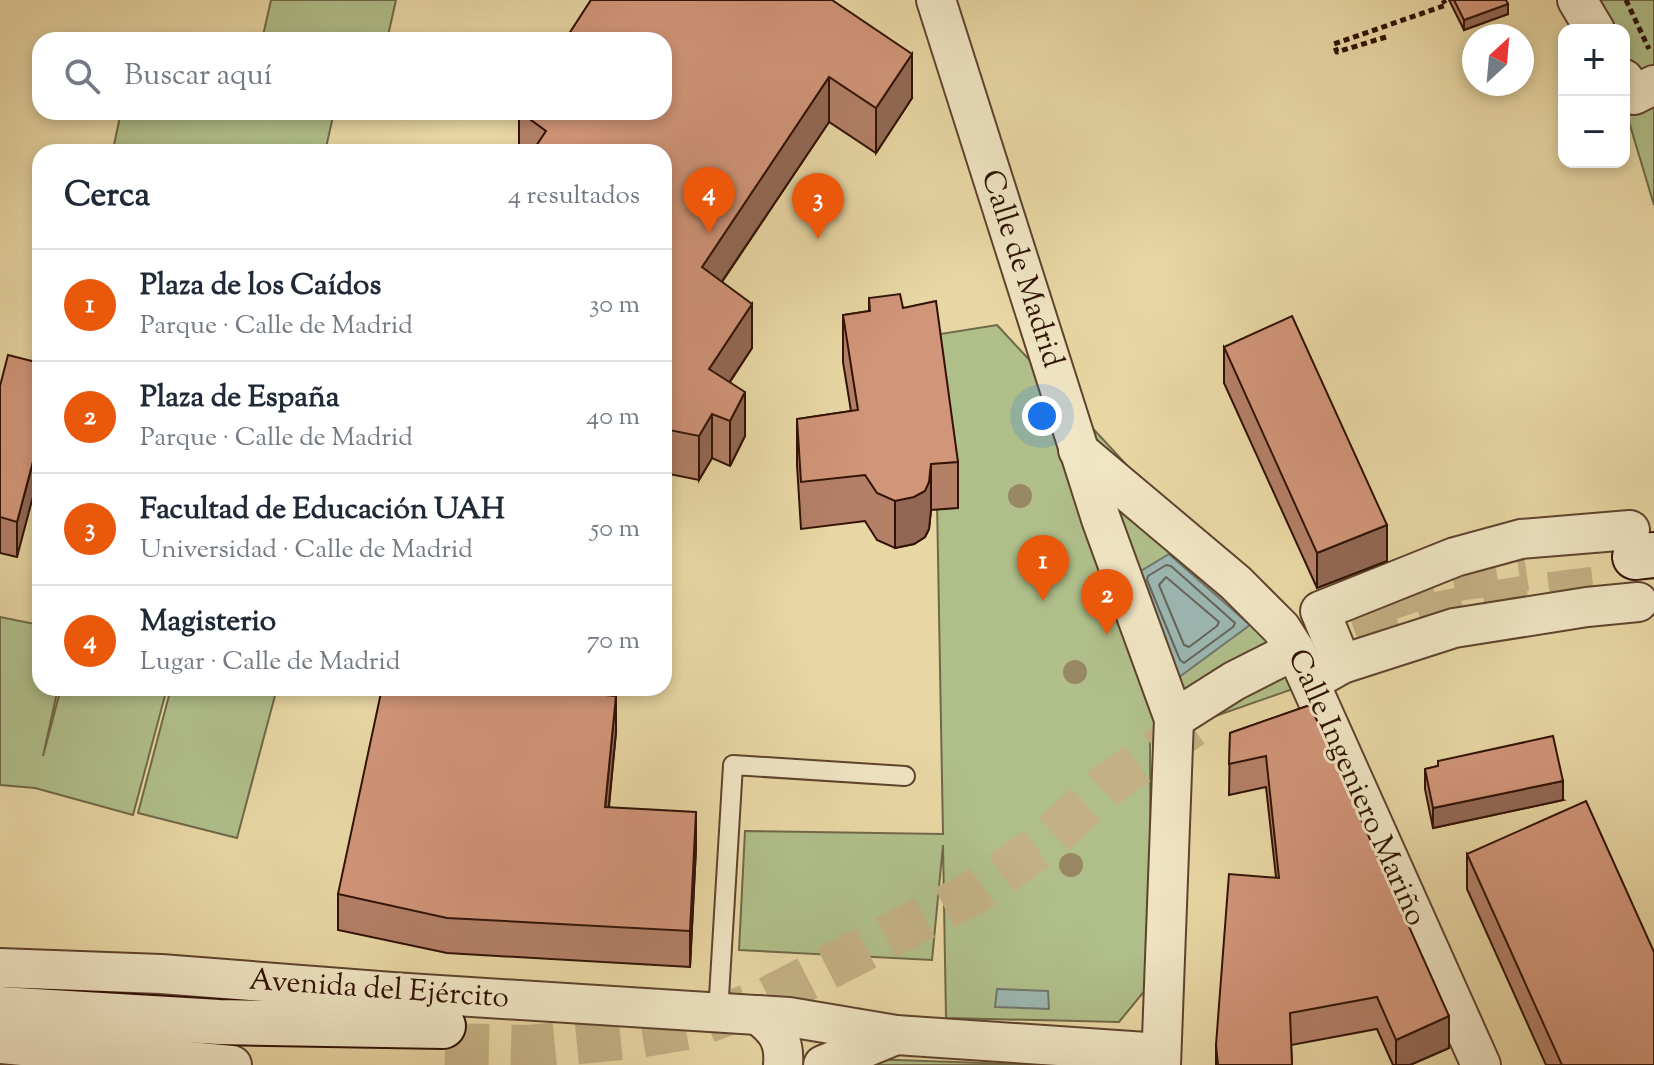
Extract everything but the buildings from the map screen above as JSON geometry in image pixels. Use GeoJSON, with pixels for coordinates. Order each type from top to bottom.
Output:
{"type":"FeatureCollection","features":[{"type":"Feature","properties":{"kind":"main road","name":"Avenida del Ejército"},"geometry":{"type":"LineString","coordinates":[[0,1009],[444,1036]]}},
{"type":"Feature","properties":{"kind":"street","name":"Calle de Madrid"},"geometry":{"type":"LineString","coordinates":[[936,0],[1078,450],[1171,709]]}},
{"type":"Feature","properties":{"kind":"street"},"geometry":{"type":"LineString","coordinates":[[1575,0],[1577,24]]}},
{"type":"Feature","properties":{"kind":"street"},"geometry":{"type":"LineString","coordinates":[[1575,0],[1591,24]]}},
{"type":"Feature","properties":{"kind":"street"},"geometry":{"type":"LineString","coordinates":[[1630,89],[1634,95],[1654,85]]}},
{"type":"Feature","properties":{"kind":"street","name":"Calle Ingeniero Mariño"},"geometry":{"type":"LineString","coordinates":[[1078,450],[1236,583],[1307,656],[1481,1065]]}},
{"type":"Feature","properties":{"kind":"street"},"geometry":{"type":"LineString","coordinates":[[1307,656],[1320,611],[1455,557],[1521,539],[1642,569]]}},
{"type":"Feature","properties":{"kind":"street"},"geometry":{"type":"LineString","coordinates":[[1161,1059],[1171,709],[1234,681],[1307,656],[1587,607],[1642,569]]}},
{"type":"Feature","properties":{"kind":"street","name":"Avenida del Ejército"},"geometry":{"type":"LineString","coordinates":[[0,968],[161,974],[789,1017],[896,1035],[1161,1059]]}},
{"type":"Feature","properties":{"kind":"street"},"geometry":{"type":"LineString","coordinates":[[758,1015],[774,1027],[784,1046],[783,1065]]}},
{"type":"Feature","properties":{"kind":"street","name":"Avenida del Ejército"},"geometry":{"type":"LineString","coordinates":[[823,1065],[896,1035]]}},
{"type":"Feature","properties":{"kind":"street"},"geometry":{"type":"LineString","coordinates":[[0,1044],[232,1065]]}},
{"type":"Feature","properties":{"kind":"lane"},"geometry":{"type":"LineString","coordinates":[[718,1013],[733,765],[905,776]]}},
{"type":"Feature","properties":{"kind":"path"},"geometry":{"type":"LineString","coordinates":[[1386,37],[1337,52],[1334,44],[1446,5],[1443,0]]}},
{"type":"Feature","properties":{"kind":"path"},"geometry":{"type":"LineString","coordinates":[[1626,0],[1654,57]]}},
{"type":"Feature","properties":{"kind":"green space"},"geometry":{"type":"Polygon","coordinates":[[[271,0],[396,0],[389,32],[264,32],[271,0]]]}},
{"type":"Feature","properties":{"kind":"green space"},"geometry":{"type":"Polygon","coordinates":[[[1585,0],[1654,0],[1654,205],[1630,125],[1630,24],[1598,24],[1585,0]]]}},
{"type":"Feature","properties":{"kind":"green space"},"geometry":{"type":"Polygon","coordinates":[[[119,120],[332,120],[327,144],[114,144],[119,120]]]}},
{"type":"Feature","properties":{"kind":"green space"},"geometry":{"type":"Polygon","coordinates":[[[997,325],[1236,583],[1310,683],[1150,739],[1151,983],[1119,1022],[946,1018],[943,845],[932,960],[739,950],[745,831],[943,834],[934,335],[997,325]]]}},
{"type":"Feature","properties":{"kind":"green space"},"geometry":{"type":"Polygon","coordinates":[[[0,617],[32,623],[32,696],[56,696],[43,756],[59,696],[165,696],[133,815],[35,788],[0,785],[0,617]]]}},
{"type":"Feature","properties":{"kind":"green space"},"geometry":{"type":"Polygon","coordinates":[[[169,696],[275,696],[237,838],[138,813],[169,696]]]}},
{"type":"Feature","properties":{"kind":"green space"},"geometry":{"type":"Polygon","coordinates":[[[867,1059],[1043,1065],[855,1065],[867,1059]]]}},
{"type":"Feature","properties":{"kind":"water"},"geometry":{"type":"Polygon","coordinates":[[[1169,554],[1250,625],[1178,678],[1136,574],[1169,554]]]}},
{"type":"Feature","properties":{"kind":"water"},"geometry":{"type":"Polygon","coordinates":[[[997,989],[1048,991],[1049,1009],[995,1007],[997,989]]]}},
{"type":"Feature","properties":{"kind":"tunnel"},"geometry":{"type":"LineString","coordinates":[[1390,598],[1437,582],[1526,569]]}},
{"type":"Feature","properties":{"kind":"tunnel"},"geometry":{"type":"LineString","coordinates":[[1296,663],[1371,632],[1450,611],[1612,587]]}},
{"type":"Feature","properties":{"kind":"tunnel"},"geometry":{"type":"LineString","coordinates":[[445,1045],[529,1047],[633,1037],[692,1027],[769,998],[973,893],[1042,845],[1107,785],[1203,718]]}},
{"type":"Feature","properties":{"kind":"place","name":"Magisterio"},"geometry":{"type":"Point","coordinates":[709,233]}},
{"type":"Feature","properties":{"kind":"place","name":"Facultad de Educación UAH"},"geometry":{"type":"Point","coordinates":[818,239]}},
{"type":"Feature","properties":{"kind":"place","name":"Plaza de los Caídos"},"geometry":{"type":"Point","coordinates":[1043,601]}},
{"type":"Feature","properties":{"kind":"place","name":"Plaza de España"},"geometry":{"type":"Point","coordinates":[1107,635]}}]}
